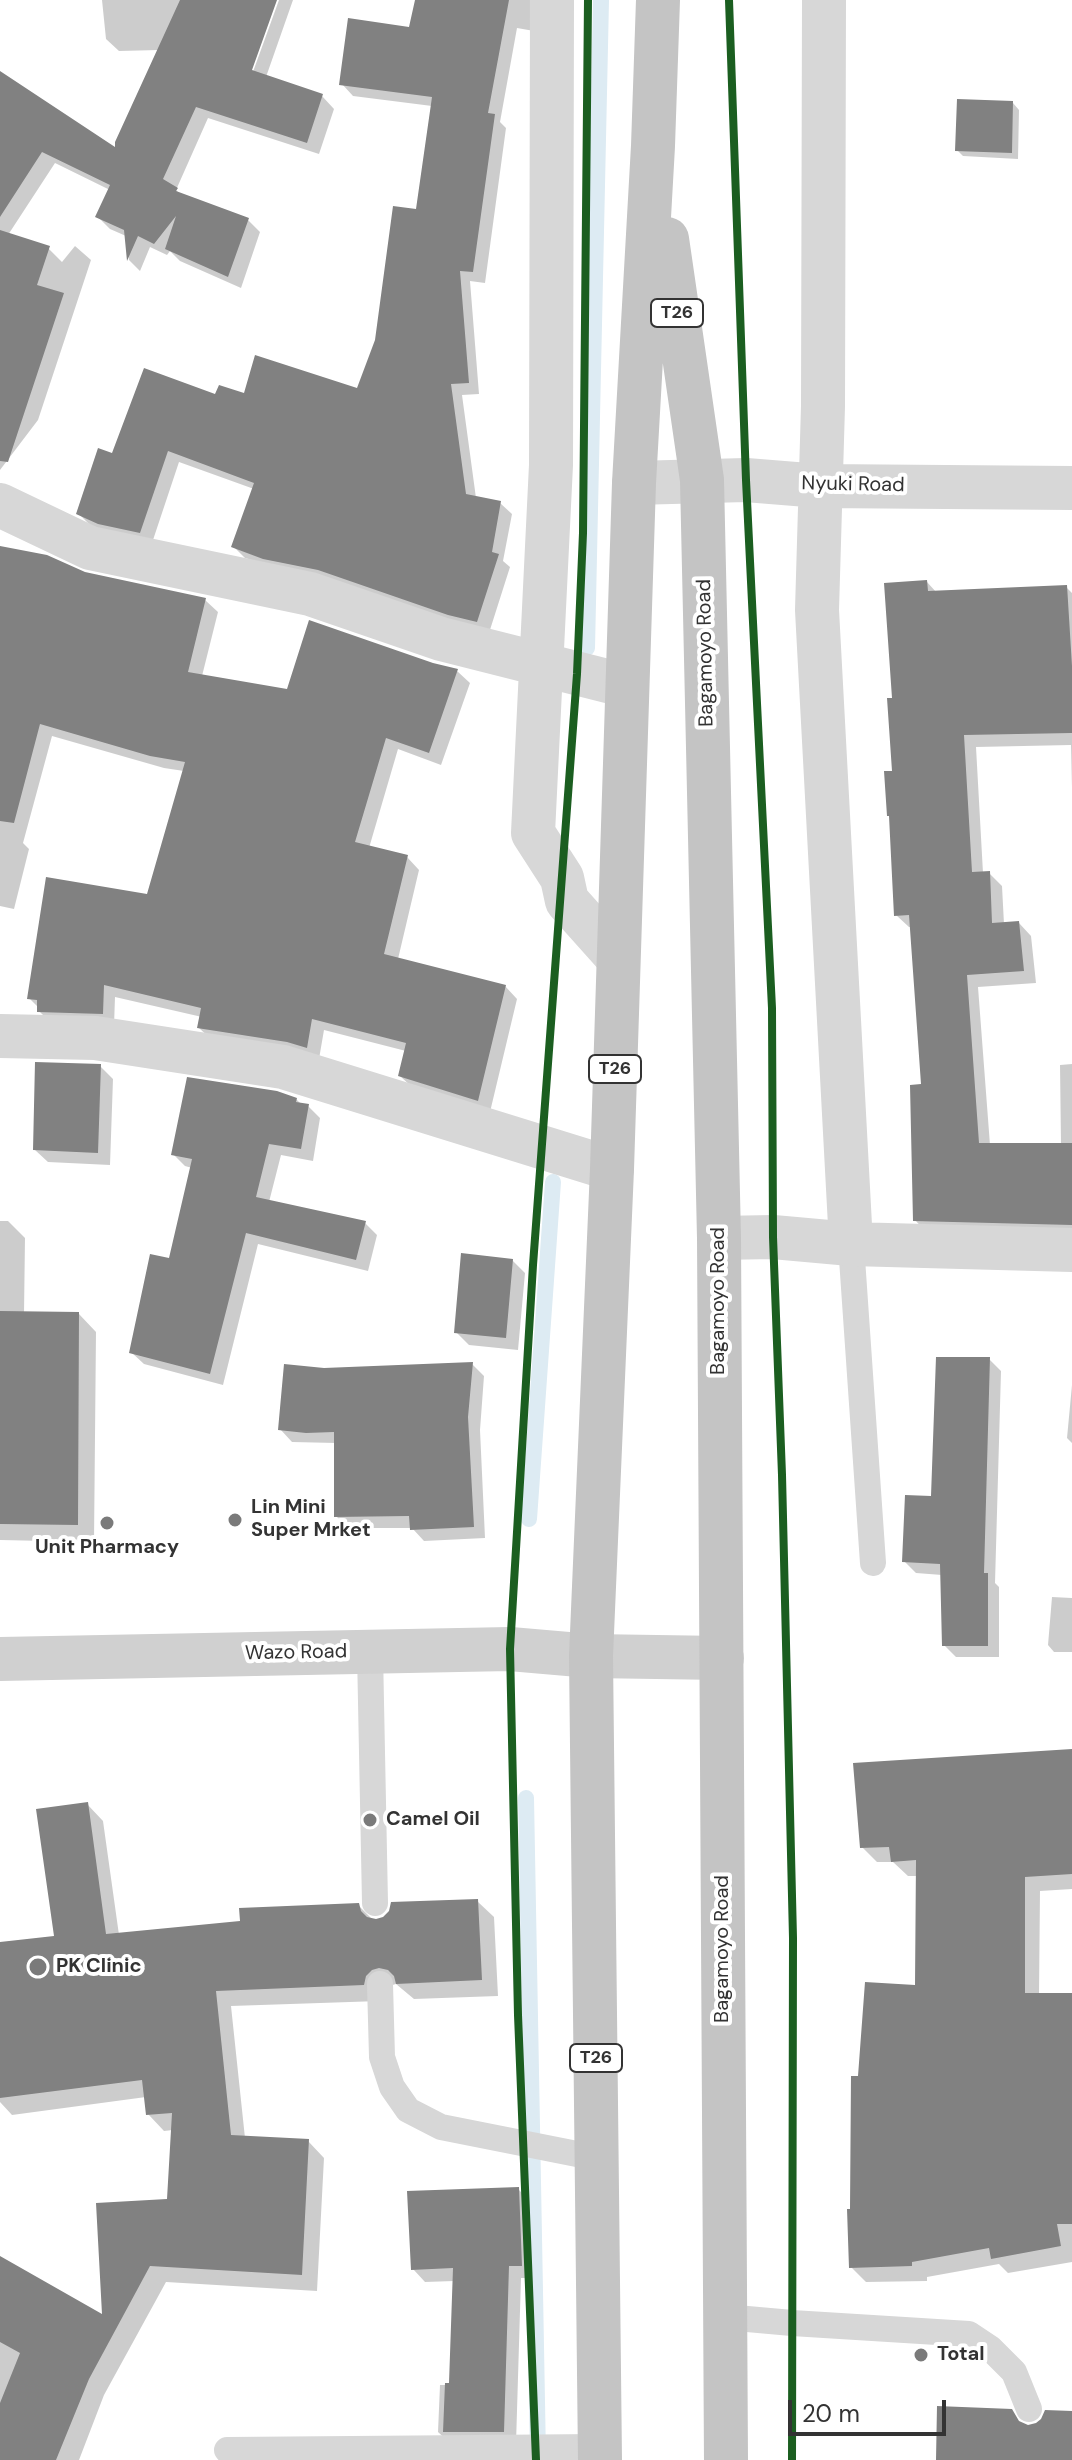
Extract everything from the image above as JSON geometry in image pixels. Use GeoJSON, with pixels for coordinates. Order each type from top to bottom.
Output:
{"type":"FeatureCollection","features":[{"type":"Feature","properties":{"kind":"highway","name":"Bagamoyo Road"},"geometry":{"type":"LineString","coordinates":[[600,2453],[591,1656],[612,1169],[634,483],[658,0]]}},
{"type":"Feature","properties":{"kind":"highway","name":"Bagamoyo Road"},"geometry":{"type":"LineString","coordinates":[[653,146],[702,480],[719,1238],[726,2460]]}},
{"type":"Feature","properties":{"kind":"main road","name":"Wazo Road"},"geometry":{"type":"LineString","coordinates":[[0,1659],[510,1649],[591,1656],[722,1658]]}},
{"type":"Feature","properties":{"kind":"street"},"geometry":{"type":"LineString","coordinates":[[552,0],[551,465],[533,833],[562,878],[567,901],[618,958]]}},
{"type":"Feature","properties":{"kind":"street"},"geometry":{"type":"LineString","coordinates":[[824,0],[823,406],[817,610],[851,1244]]}},
{"type":"Feature","properties":{"kind":"street","name":"Nyuki Road"},"geometry":{"type":"LineString","coordinates":[[634,483],[746,480],[820,486],[1072,488]]}},
{"type":"Feature","properties":{"kind":"street"},"geometry":{"type":"LineString","coordinates":[[0,505],[90,548],[310,594],[441,639],[627,686]]}},
{"type":"Feature","properties":{"kind":"street"},"geometry":{"type":"LineString","coordinates":[[0,1036],[95,1038],[283,1067],[612,1169]]}},
{"type":"Feature","properties":{"kind":"street"},"geometry":{"type":"LineString","coordinates":[[719,1238],[773,1237],[851,1244],[1072,1250]]}},
{"type":"Feature","properties":{"kind":"lane"},"geometry":{"type":"LineString","coordinates":[[851,1244],[873,1563]]}},
{"type":"Feature","properties":{"kind":"lane"},"geometry":{"type":"LineString","coordinates":[[370,1652],[375,1903]]}},
{"type":"Feature","properties":{"kind":"lane"},"geometry":{"type":"LineString","coordinates":[[380,1984],[382,2057],[392,2087],[408,2110],[441,2127],[597,2158]]}},
{"type":"Feature","properties":{"kind":"lane"},"geometry":{"type":"LineString","coordinates":[[725,2317],[969,2334],[990,2348],[1014,2372],[1029,2409]]}},
{"type":"Feature","properties":{"kind":"lane"},"geometry":{"type":"LineString","coordinates":[[227,2450],[540,2446],[600,2453]]}},
{"type":"Feature","properties":{"kind":"building"},"geometry":{"type":"Polygon","coordinates":[[[180,0],[277,0],[252,70],[323,94],[307,143],[196,107],[163,179],[178,188],[176,191],[249,218],[228,277],[165,249],[176,216],[154,244],[138,236],[127,261],[124,230],[95,217],[110,185],[42,152],[0,217],[0,71],[115,147],[180,0]]]}},
{"type":"Feature","properties":{"kind":"building"},"geometry":{"type":"Polygon","coordinates":[[[415,0],[509,0],[488,113],[495,114],[473,272],[460,271],[469,383],[451,384],[466,494],[501,501],[492,552],[499,554],[477,622],[318,570],[263,559],[231,547],[254,483],[168,451],[140,533],[98,524],[76,514],[98,448],[112,453],[144,368],[215,394],[219,385],[244,393],[255,355],[357,388],[375,340],[393,206],[416,209],[432,97],[339,85],[348,18],[409,27],[415,0]]]}},
{"type":"Feature","properties":{"kind":"building"},"geometry":{"type":"Polygon","coordinates":[[[957,99],[1013,101],[1012,153],[955,151],[957,99]]]}},
{"type":"Feature","properties":{"kind":"building"},"geometry":{"type":"Polygon","coordinates":[[[0,230],[50,246],[37,285],[64,293],[8,462],[0,461],[0,230]]]}},
{"type":"Feature","properties":{"kind":"building"},"geometry":{"type":"Polygon","coordinates":[[[0,546],[47,555],[85,572],[206,598],[188,672],[287,689],[309,620],[458,669],[429,753],[386,738],[355,842],[408,855],[384,954],[506,985],[478,1101],[398,1076],[406,1043],[312,1019],[307,1048],[197,1028],[201,1008],[104,985],[103,1014],[37,1012],[37,1000],[27,999],[46,877],[147,894],[185,762],[150,756],[40,724],[14,823],[0,821],[0,546]]]}},
{"type":"Feature","properties":{"kind":"building"},"geometry":{"type":"Polygon","coordinates":[[[927,580],[928,591],[1067,585],[1072,733],[964,735],[972,872],[990,871],[992,923],[1019,921],[1024,971],[967,975],[979,1143],[1072,1143],[1072,1225],[913,1221],[910,1085],[921,1084],[909,915],[894,916],[884,771],[892,771],[887,698],[892,698],[884,583],[927,580]]]}},
{"type":"Feature","properties":{"kind":"building"},"geometry":{"type":"Polygon","coordinates":[[[35,1062],[101,1064],[98,1153],[33,1150],[35,1062]]]}},
{"type":"Feature","properties":{"kind":"building"},"geometry":{"type":"Polygon","coordinates":[[[187,1077],[277,1091],[297,1098],[296,1102],[309,1104],[301,1149],[269,1144],[256,1197],[366,1221],[356,1260],[246,1233],[210,1374],[129,1353],[150,1254],[169,1258],[192,1159],[171,1155],[187,1077]]]}},
{"type":"Feature","properties":{"kind":"building"},"geometry":{"type":"Polygon","coordinates":[[[461,1253],[513,1259],[506,1338],[454,1333],[461,1253]]]}},
{"type":"Feature","properties":{"kind":"building"},"geometry":{"type":"Polygon","coordinates":[[[0,1311],[79,1312],[78,1525],[0,1524],[0,1311]]]}},
{"type":"Feature","properties":{"kind":"building"},"geometry":{"type":"Polygon","coordinates":[[[936,1357],[990,1357],[984,1573],[988,1573],[988,1646],[942,1646],[940,1564],[902,1562],[905,1495],[931,1496],[936,1357]]]}},
{"type":"Feature","properties":{"kind":"building"},"geometry":{"type":"Polygon","coordinates":[[[473,1362],[468,1417],[474,1527],[410,1530],[409,1516],[334,1517],[334,1432],[278,1430],[284,1364],[324,1368],[473,1362]]]}},
{"type":"Feature","properties":{"kind":"building"},"geometry":{"type":"Polygon","coordinates":[[[1072,1749],[1072,1874],[1025,1877],[1025,1993],[1072,1993],[1072,2224],[1057,2224],[1061,2246],[991,2259],[989,2248],[912,2262],[912,2266],[849,2268],[847,2209],[850,2209],[851,2076],[858,2076],[865,1982],[915,1985],[916,1860],[891,1862],[889,1847],[860,1848],[853,1763],[1072,1749]]]}},
{"type":"Feature","properties":{"kind":"building"},"geometry":{"type":"Polygon","coordinates":[[[88,1802],[106,1934],[240,1921],[239,1908],[359,1903],[367,1917],[376,1919],[389,1911],[391,1902],[478,1899],[482,1980],[396,1984],[388,1970],[379,1968],[366,1976],[364,1985],[216,1991],[231,2135],[309,2139],[302,2275],[150,2266],[89,2379],[56,2460],[0,2460],[0,2403],[20,2353],[0,2342],[0,2256],[102,2314],[96,2203],[167,2199],[172,2113],[146,2115],[142,2080],[0,2098],[0,1942],[54,1936],[36,1809],[88,1802]]]}},
{"type":"Feature","properties":{"kind":"building"},"geometry":{"type":"Polygon","coordinates":[[[519,2187],[522,2266],[509,2266],[504,2432],[443,2432],[445,2383],[449,2383],[453,2268],[411,2270],[407,2191],[519,2187]]]}},
{"type":"Feature","properties":{"kind":"building"},"geometry":{"type":"Polygon","coordinates":[[[937,2406],[1012,2409],[1019,2421],[1028,2425],[1041,2419],[1045,2410],[1072,2411],[1072,2460],[936,2460],[937,2406]]]}},
{"type":"Feature","properties":{"kind":"waterway"},"geometry":{"type":"LineString","coordinates":[[587,648],[601,0]]}},
{"type":"Feature","properties":{"kind":"waterway"},"geometry":{"type":"LineString","coordinates":[[529,1519],[553,1182]]}},
{"type":"Feature","properties":{"kind":"waterway"},"geometry":{"type":"LineString","coordinates":[[526,1798],[538,2456]]}},
{"type":"Feature","properties":{"kind":"cycle path"},"geometry":{"type":"LineString","coordinates":[[536,2460],[518,2015],[510,1649],[533,1265],[577,674],[583,533],[588,0]]}},
{"type":"Feature","properties":{"kind":"cycle path"},"geometry":{"type":"LineString","coordinates":[[729,0],[746,480],[772,1008],[773,1237],[793,1938],[792,2460]]}},
{"type":"Feature","properties":{"kind":"place","name":"Lin Mini Super Mrket"},"geometry":{"type":"Point","coordinates":[235,1520]}},
{"type":"Feature","properties":{"kind":"place","name":"Unit Pharmacy"},"geometry":{"type":"Point","coordinates":[107,1523]}},
{"type":"Feature","properties":{"kind":"place","name":"Camel Oil"},"geometry":{"type":"Point","coordinates":[370,1820]}},
{"type":"Feature","properties":{"kind":"place","name":"PK Clinic"},"geometry":{"type":"Point","coordinates":[38,1967]}},
{"type":"Feature","properties":{"kind":"place","name":"Total"},"geometry":{"type":"Point","coordinates":[921,2355]}}]}
